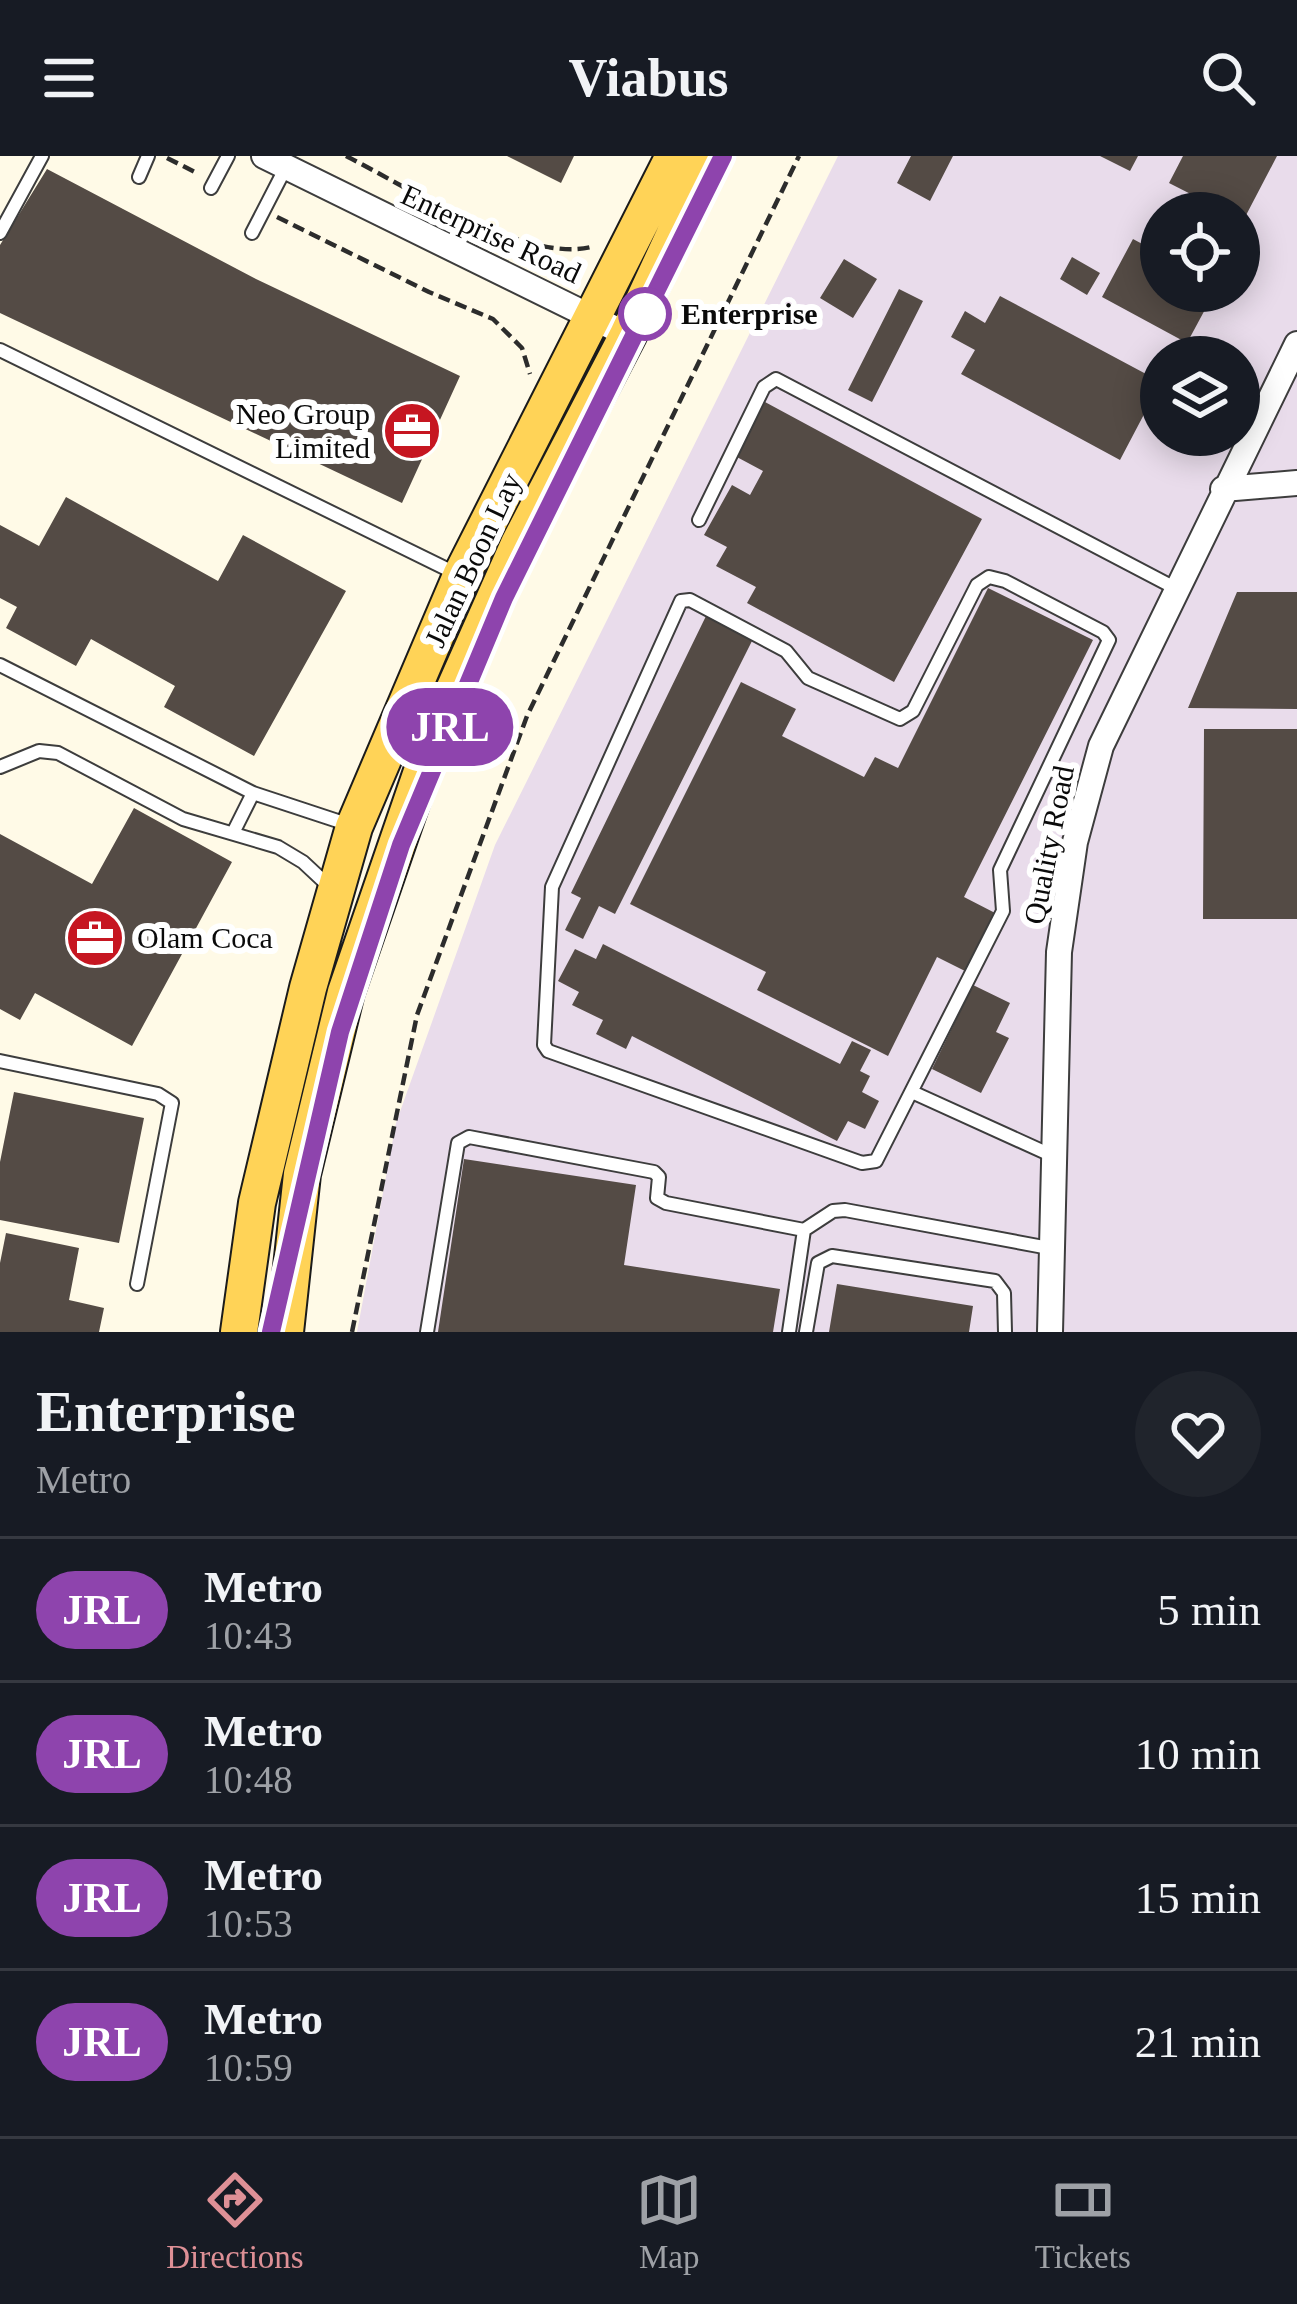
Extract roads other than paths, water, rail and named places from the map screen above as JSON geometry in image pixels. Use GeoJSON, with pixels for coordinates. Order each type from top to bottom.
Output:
{"type":"FeatureCollection","features":[{"type":"Feature","properties":{"kind":"main road","name":"Jalan Boon Lay"},"geometry":{"type":"LineString","coordinates":[[239,1332],[256,1203],[354,827],[461,576],[674,156]]}},
{"type":"Feature","properties":{"kind":"main road","name":"Jalan Boon Lay"},"geometry":{"type":"LineString","coordinates":[[285,1332],[302,1174],[359,948],[437,728],[519,544],[628,335],[711,156]]}},
{"type":"Feature","properties":{"kind":"street","name":"Enterprise Road"},"geometry":{"type":"LineString","coordinates":[[275,162],[628,335]]}},
{"type":"Feature","properties":{"kind":"street","name":"Quality Road"},"geometry":{"type":"LineString","coordinates":[[1050,1332],[1059,952],[1082,812],[1101,746],[1297,344]]}},
{"type":"Feature","properties":{"kind":"street"},"geometry":{"type":"LineString","coordinates":[[1223,489],[1297,483]]}},
{"type":"Feature","properties":{"kind":"lane"},"geometry":{"type":"LineString","coordinates":[[0,232],[42,156]]}},
{"type":"Feature","properties":{"kind":"lane"},"geometry":{"type":"LineString","coordinates":[[139,177],[148,156]]}},
{"type":"Feature","properties":{"kind":"lane"},"geometry":{"type":"LineString","coordinates":[[213,185],[228,156]]}},
{"type":"Feature","properties":{"kind":"lane"},"geometry":{"type":"LineString","coordinates":[[252,232],[264,211],[275,162]]}},
{"type":"Feature","properties":{"kind":"lane"},"geometry":{"type":"LineString","coordinates":[[0,350],[461,576]]}},
{"type":"Feature","properties":{"kind":"lane"},"geometry":{"type":"LineString","coordinates":[[699,520],[764,387],[776,379],[1175,588]]}},
{"type":"Feature","properties":{"kind":"lane"},"geometry":{"type":"LineString","coordinates":[[988,577],[1005,581],[1108,637],[1000,870],[1003,911],[912,1092],[880,1156],[862,1163],[557,1055],[544,1045],[552,887],[681,601],[691,600],[786,651],[808,678],[900,719],[913,711],[977,585],[988,577]]}},
{"type":"Feature","properties":{"kind":"lane"},"geometry":{"type":"LineString","coordinates":[[0,665],[253,793],[354,827]]}},
{"type":"Feature","properties":{"kind":"lane"},"geometry":{"type":"LineString","coordinates":[[0,767],[48,750],[183,819],[278,847],[334,890]]}},
{"type":"Feature","properties":{"kind":"lane"},"geometry":{"type":"LineString","coordinates":[[234,831],[253,793]]}},
{"type":"Feature","properties":{"kind":"lane"},"geometry":{"type":"LineString","coordinates":[[0,1061],[158,1094],[172,1103],[137,1284]]}},
{"type":"Feature","properties":{"kind":"lane"},"geometry":{"type":"LineString","coordinates":[[912,1092],[1053,1156]]}},
{"type":"Feature","properties":{"kind":"lane"},"geometry":{"type":"LineString","coordinates":[[427,1332],[461,1138],[654,1172],[659,1177],[657,1198],[665,1203],[804,1230],[833,1211],[845,1210],[1049,1248]]}},
{"type":"Feature","properties":{"kind":"lane"},"geometry":{"type":"LineString","coordinates":[[789,1332],[804,1230]]}},
{"type":"Feature","properties":{"kind":"lane"},"geometry":{"type":"LineString","coordinates":[[806,1332],[818,1263],[832,1256],[994,1281],[1004,1293],[1005,1332]]}},
{"type":"Feature","properties":{"kind":"metro line","name":"JRL"},"geometry":{"type":"LineString","coordinates":[[271,1332],[340,1032],[401,845],[504,598],[723,156]]}},
{"type":"Feature","properties":{"kind":"place","name":"Enterprise"},"geometry":{"type":"Point","coordinates":[645,314]}},
{"type":"Feature","properties":{"kind":"place","name":"Neo Group Limited"},"geometry":{"type":"Point","coordinates":[412,431]}},
{"type":"Feature","properties":{"kind":"place","name":"Olam Coca"},"geometry":{"type":"Point","coordinates":[95,938]}}]}
